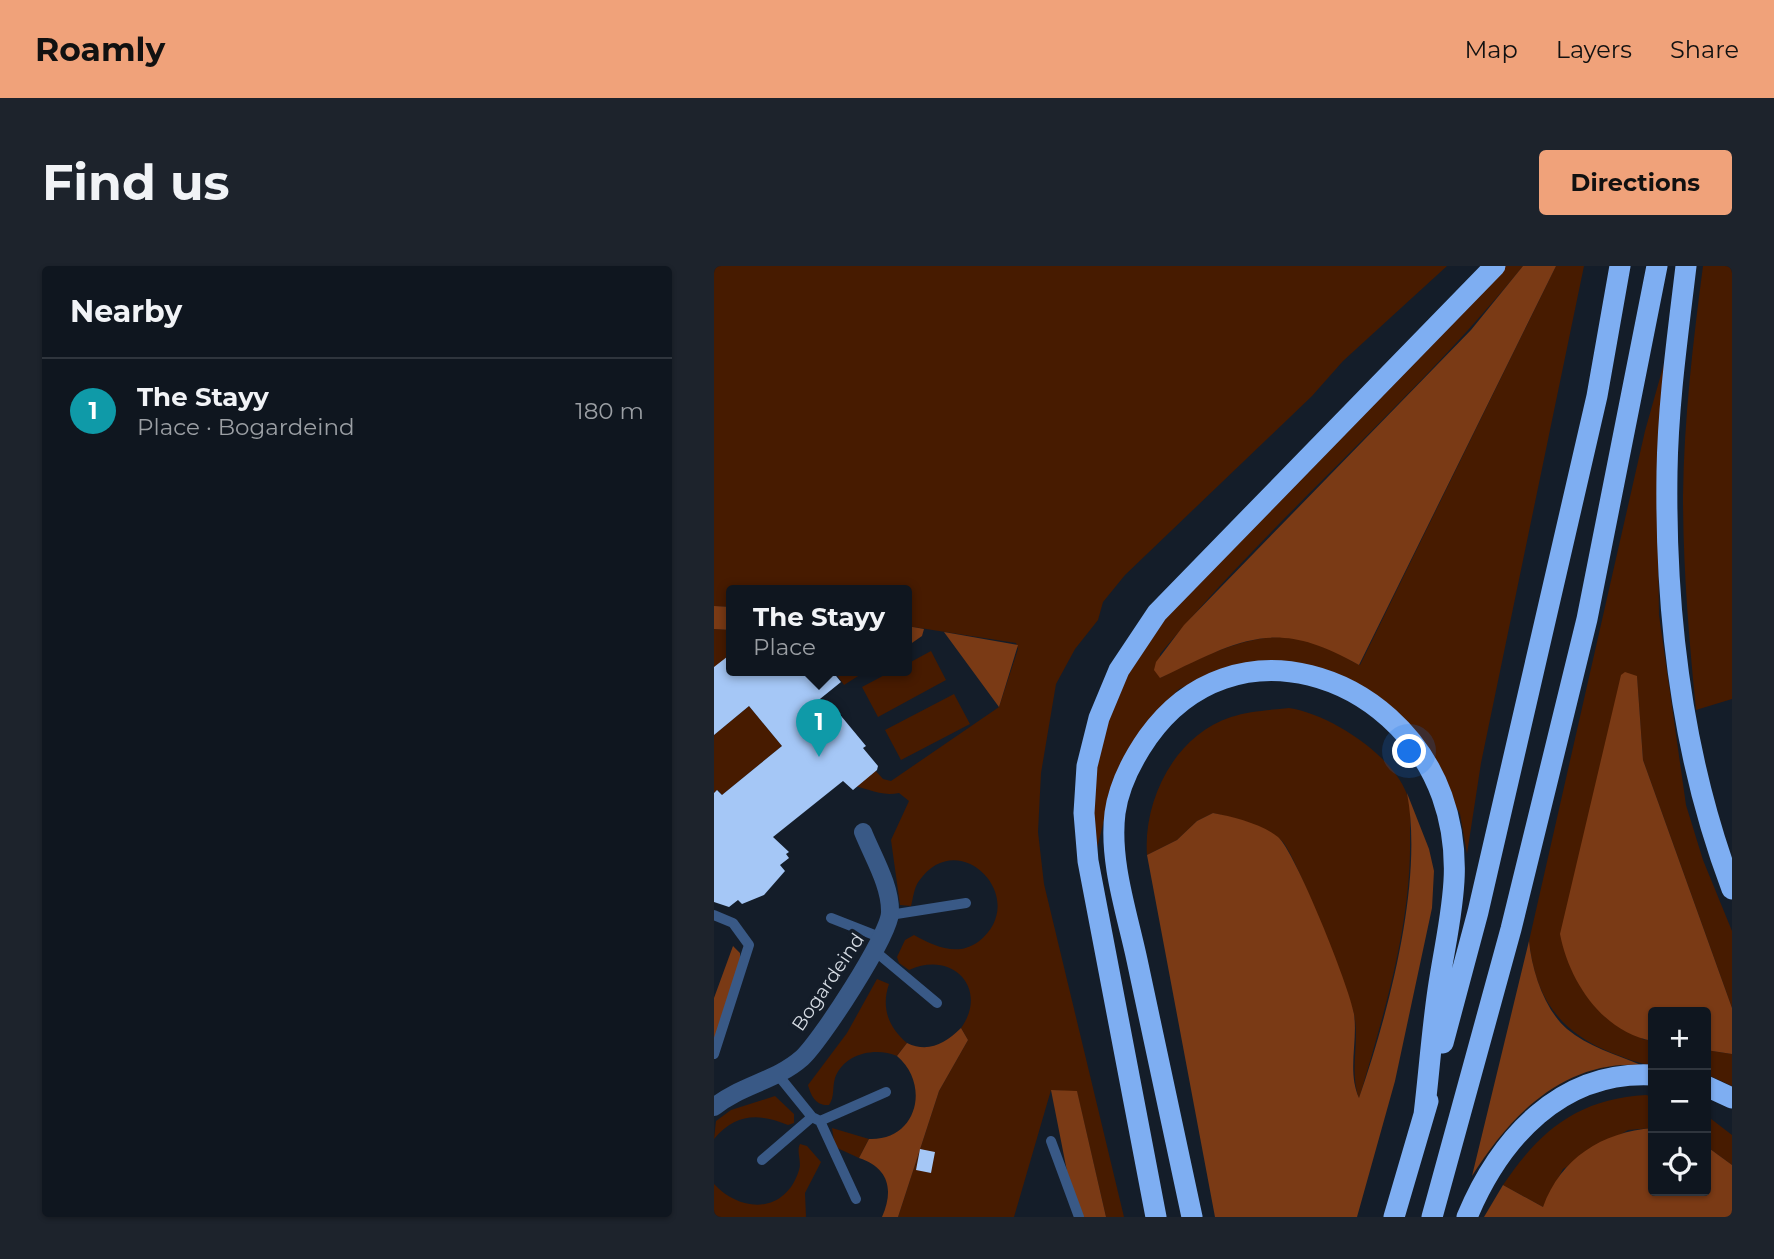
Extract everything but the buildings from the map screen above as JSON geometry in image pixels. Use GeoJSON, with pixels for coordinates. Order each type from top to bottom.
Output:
{"type":"FeatureCollection","features":[{"type":"Feature","properties":{"kind":"highway"},"geometry":{"type":"LineString","coordinates":[[1156,1217],[1085,837],[1087,766],[1099,718],[1119,670],[1157,613],[1476,289],[1495,266]]}},
{"type":"Feature","properties":{"kind":"highway"},"geometry":{"type":"LineString","coordinates":[[1394,1217],[1478,912],[1597,396],[1620,266]]}},
{"type":"Feature","properties":{"kind":"highway"},"geometry":{"type":"LineString","coordinates":[[1432,1217],[1511,929],[1587,619],[1657,266]]}},
{"type":"Feature","properties":{"kind":"highway"},"geometry":{"type":"LineString","coordinates":[[1686,266],[1672,385],[1667,471],[1671,591],[1687,727],[1717,849],[1732,889]]}},
{"type":"Feature","properties":{"kind":"highway"},"geometry":{"type":"LineString","coordinates":[[1192,1217],[1119,874],[1115,821],[1125,776],[1155,728],[1188,698],[1217,683],[1263,671],[1311,674],[1336,682],[1373,702],[1392,718],[1407,735],[1433,775],[1454,843],[1456,891],[1438,990],[1424,1115]]}},
{"type":"Feature","properties":{"kind":"highway"},"geometry":{"type":"LineString","coordinates":[[1467,1217],[1486,1176],[1510,1140],[1550,1104],[1601,1079],[1648,1074]]}},
{"type":"Feature","properties":{"kind":"highway"},"geometry":{"type":"LineString","coordinates":[[1711,1088],[1732,1098]]}},
{"type":"Feature","properties":{"kind":"street","name":"Bogardeind"},"geometry":{"type":"LineString","coordinates":[[714,1107],[732,1092],[778,1075],[804,1056],[879,945],[890,915],[888,894],[863,832]]}},
{"type":"Feature","properties":{"kind":"lane"},"geometry":{"type":"LineString","coordinates":[[890,915],[966,903]]}},
{"type":"Feature","properties":{"kind":"lane"},"geometry":{"type":"LineString","coordinates":[[714,915],[733,923],[749,945],[714,1054]]}},
{"type":"Feature","properties":{"kind":"lane"},"geometry":{"type":"LineString","coordinates":[[831,918],[879,945],[937,1003]]}},
{"type":"Feature","properties":{"kind":"lane"},"geometry":{"type":"LineString","coordinates":[[778,1075],[816,1119],[856,1199]]}},
{"type":"Feature","properties":{"kind":"lane"},"geometry":{"type":"LineString","coordinates":[[762,1160],[816,1119],[886,1092]]}},
{"type":"Feature","properties":{"kind":"lane"},"geometry":{"type":"LineString","coordinates":[[1051,1141],[1079,1217]]}},
{"type":"Feature","properties":{"kind":"shaded area"},"geometry":{"type":"Polygon","coordinates":[[[714,266],[1447,266],[1343,361],[1312,396],[1125,575],[1103,602],[1098,620],[1075,649],[1056,684],[1041,773],[1038,832],[1044,884],[1124,1217],[1106,1217],[1077,1092],[1051,1090],[1014,1217],[898,1217],[939,1091],[968,1040],[961,1028],[969,1013],[971,1000],[962,977],[952,969],[940,965],[925,965],[909,970],[899,963],[897,957],[905,940],[914,935],[946,948],[962,949],[970,946],[978,942],[993,925],[998,907],[994,889],[984,874],[970,864],[953,860],[935,865],[919,881],[911,906],[900,905],[891,840],[909,801],[899,793],[885,794],[847,785],[874,769],[883,779],[891,781],[999,707],[1018,649],[1016,643],[912,627],[912,585],[726,585],[726,607],[714,606],[714,266]]]}},
{"type":"Feature","properties":{"kind":"shaded area"},"geometry":{"type":"Polygon","coordinates":[[[1502,266],[1523,266],[1435,366],[1249,555],[1160,654],[1160,678],[1241,643],[1283,637],[1305,639],[1326,646],[1360,665],[1556,266],[1584,266],[1481,763],[1467,854],[1460,814],[1423,745],[1357,688],[1220,672],[1179,689],[1150,719],[1129,752],[1109,799],[1096,853],[1089,813],[1096,758],[1115,694],[1162,620],[1502,266]]]}},
{"type":"Feature","properties":{"kind":"shaded area"},"geometry":{"type":"Polygon","coordinates":[[[1523,266],[1556,266],[1359,665],[1330,650],[1304,641],[1258,639],[1213,653],[1160,678],[1154,670],[1156,662],[1184,625],[1471,330],[1523,266]]]}},
{"type":"Feature","properties":{"kind":"shaded area"},"geometry":{"type":"Polygon","coordinates":[[[1703,266],[1732,266],[1732,699],[1696,710],[1687,603],[1683,496],[1685,438],[1703,266]]]}},
{"type":"Feature","properties":{"kind":"shaded area"},"geometry":{"type":"Polygon","coordinates":[[[1667,353],[1657,457],[1659,615],[1686,805],[1703,860],[1732,931],[1732,1008],[1643,760],[1637,677],[1642,1039],[1648,1040],[1648,1064],[1593,1044],[1564,1023],[1544,996],[1532,961],[1529,941],[1645,431],[1667,353]]]}},
{"type":"Feature","properties":{"kind":"shaded area"},"geometry":{"type":"Polygon","coordinates":[[[714,606],[726,607],[726,630],[714,629],[714,606]]]}},
{"type":"Feature","properties":{"kind":"shaded area"},"geometry":{"type":"Polygon","coordinates":[[[912,627],[924,629],[922,636],[912,643],[912,627]]]}},
{"type":"Feature","properties":{"kind":"shaded area"},"geometry":{"type":"Polygon","coordinates":[[[714,629],[726,630],[726,659],[714,668],[714,629]]]}},
{"type":"Feature","properties":{"kind":"shaded area"},"geometry":{"type":"Polygon","coordinates":[[[944,632],[1018,645],[999,707],[944,632]]]}},
{"type":"Feature","properties":{"kind":"shaded area"},"geometry":{"type":"Polygon","coordinates":[[[931,651],[946,680],[878,717],[862,687],[883,676],[912,676],[912,661],[931,651]]]}},
{"type":"Feature","properties":{"kind":"shaded area"},"geometry":{"type":"Polygon","coordinates":[[[1625,672],[1637,676],[1643,760],[1732,1008],[1732,1054],[1711,1051],[1711,1007],[1648,1007],[1648,1040],[1618,1027],[1591,1002],[1564,952],[1560,934],[1621,675],[1625,672]]]}},
{"type":"Feature","properties":{"kind":"shaded area"},"geometry":{"type":"Polygon","coordinates":[[[838,676],[858,676],[844,685],[838,676]]]}},
{"type":"Feature","properties":{"kind":"shaded area"},"geometry":{"type":"Polygon","coordinates":[[[954,694],[970,724],[901,760],[885,730],[954,694]]]}},
{"type":"Feature","properties":{"kind":"shaded area"},"geometry":{"type":"Polygon","coordinates":[[[749,706],[782,746],[722,795],[718,790],[714,793],[714,735],[749,706]]]}},
{"type":"Feature","properties":{"kind":"shaded area"},"geometry":{"type":"Polygon","coordinates":[[[1289,708],[1322,718],[1372,750],[1398,777],[1409,802],[1409,868],[1401,935],[1387,1001],[1359,1099],[1355,1078],[1354,1014],[1309,895],[1282,841],[1259,827],[1213,813],[1197,821],[1177,840],[1147,855],[1147,834],[1157,792],[1179,754],[1194,738],[1231,717],[1289,708]]]}},
{"type":"Feature","properties":{"kind":"shaded area"},"geometry":{"type":"Polygon","coordinates":[[[1407,793],[1429,849],[1434,871],[1432,908],[1395,1081],[1357,1217],[1215,1217],[1147,855],[1177,840],[1197,821],[1213,813],[1256,825],[1278,837],[1308,892],[1333,950],[1350,1000],[1355,1025],[1353,1067],[1359,1098],[1391,988],[1407,906],[1411,828],[1407,793]]]}},
{"type":"Feature","properties":{"kind":"shaded area"},"geometry":{"type":"Polygon","coordinates":[[[1529,941],[1541,989],[1559,1021],[1567,1029],[1602,1050],[1641,1065],[1613,1066],[1587,1072],[1542,1096],[1504,1132],[1472,1176],[1529,941]]]}},
{"type":"Feature","properties":{"kind":"shaded area"},"geometry":{"type":"Polygon","coordinates":[[[733,946],[740,953],[740,963],[714,1053],[714,998],[733,946]]]}},
{"type":"Feature","properties":{"kind":"shaded area"},"geometry":{"type":"Polygon","coordinates":[[[877,979],[889,984],[886,1001],[888,1016],[895,1030],[907,1043],[897,1056],[871,1052],[853,1058],[839,1070],[829,1105],[821,1104],[817,1102],[808,1085],[847,1033],[877,979]]]}},
{"type":"Feature","properties":{"kind":"shaded area"},"geometry":{"type":"Polygon","coordinates":[[[961,1028],[968,1040],[939,1091],[898,1217],[882,1217],[888,1198],[886,1181],[877,1168],[859,1158],[869,1139],[885,1137],[898,1131],[908,1121],[914,1109],[914,1081],[908,1068],[897,1056],[907,1043],[929,1047],[949,1038],[961,1028]]]}},
{"type":"Feature","properties":{"kind":"shaded area"},"geometry":{"type":"Polygon","coordinates":[[[1711,1051],[1732,1054],[1732,1086],[1711,1076],[1711,1051]]]}},
{"type":"Feature","properties":{"kind":"shaded area"},"geometry":{"type":"Polygon","coordinates":[[[1051,1090],[1077,1091],[1106,1217],[1076,1217],[1051,1090]]]}},
{"type":"Feature","properties":{"kind":"shaded area"},"geometry":{"type":"Polygon","coordinates":[[[775,1096],[794,1114],[794,1123],[788,1125],[767,1118],[748,1118],[731,1124],[714,1139],[716,1121],[731,1110],[775,1096]]]}},
{"type":"Feature","properties":{"kind":"shaded area"},"geometry":{"type":"Polygon","coordinates":[[[1648,1096],[1648,1128],[1628,1130],[1563,1169],[1543,1207],[1503,1185],[1531,1148],[1563,1121],[1600,1103],[1648,1096]]]}},
{"type":"Feature","properties":{"kind":"shaded area"},"geometry":{"type":"Polygon","coordinates":[[[1711,1119],[1732,1135],[1732,1165],[1711,1150],[1711,1119]]]}},
{"type":"Feature","properties":{"kind":"shaded area"},"geometry":{"type":"Polygon","coordinates":[[[832,1128],[869,1139],[859,1158],[835,1147],[832,1128]]]}},
{"type":"Feature","properties":{"kind":"shaded area"},"geometry":{"type":"Polygon","coordinates":[[[1648,1129],[1648,1196],[1711,1196],[1711,1150],[1732,1165],[1732,1217],[1484,1217],[1503,1185],[1543,1207],[1551,1190],[1572,1162],[1601,1142],[1648,1129]]]}},
{"type":"Feature","properties":{"kind":"shaded area"},"geometry":{"type":"Polygon","coordinates":[[[800,1144],[807,1146],[821,1162],[805,1193],[806,1217],[714,1217],[714,1184],[737,1201],[750,1204],[774,1201],[784,1195],[799,1170],[800,1144]]]}},
{"type":"Feature","properties":{"kind":"place","name":"The Stayy"},"geometry":{"type":"Point","coordinates":[819,757]}}]}
